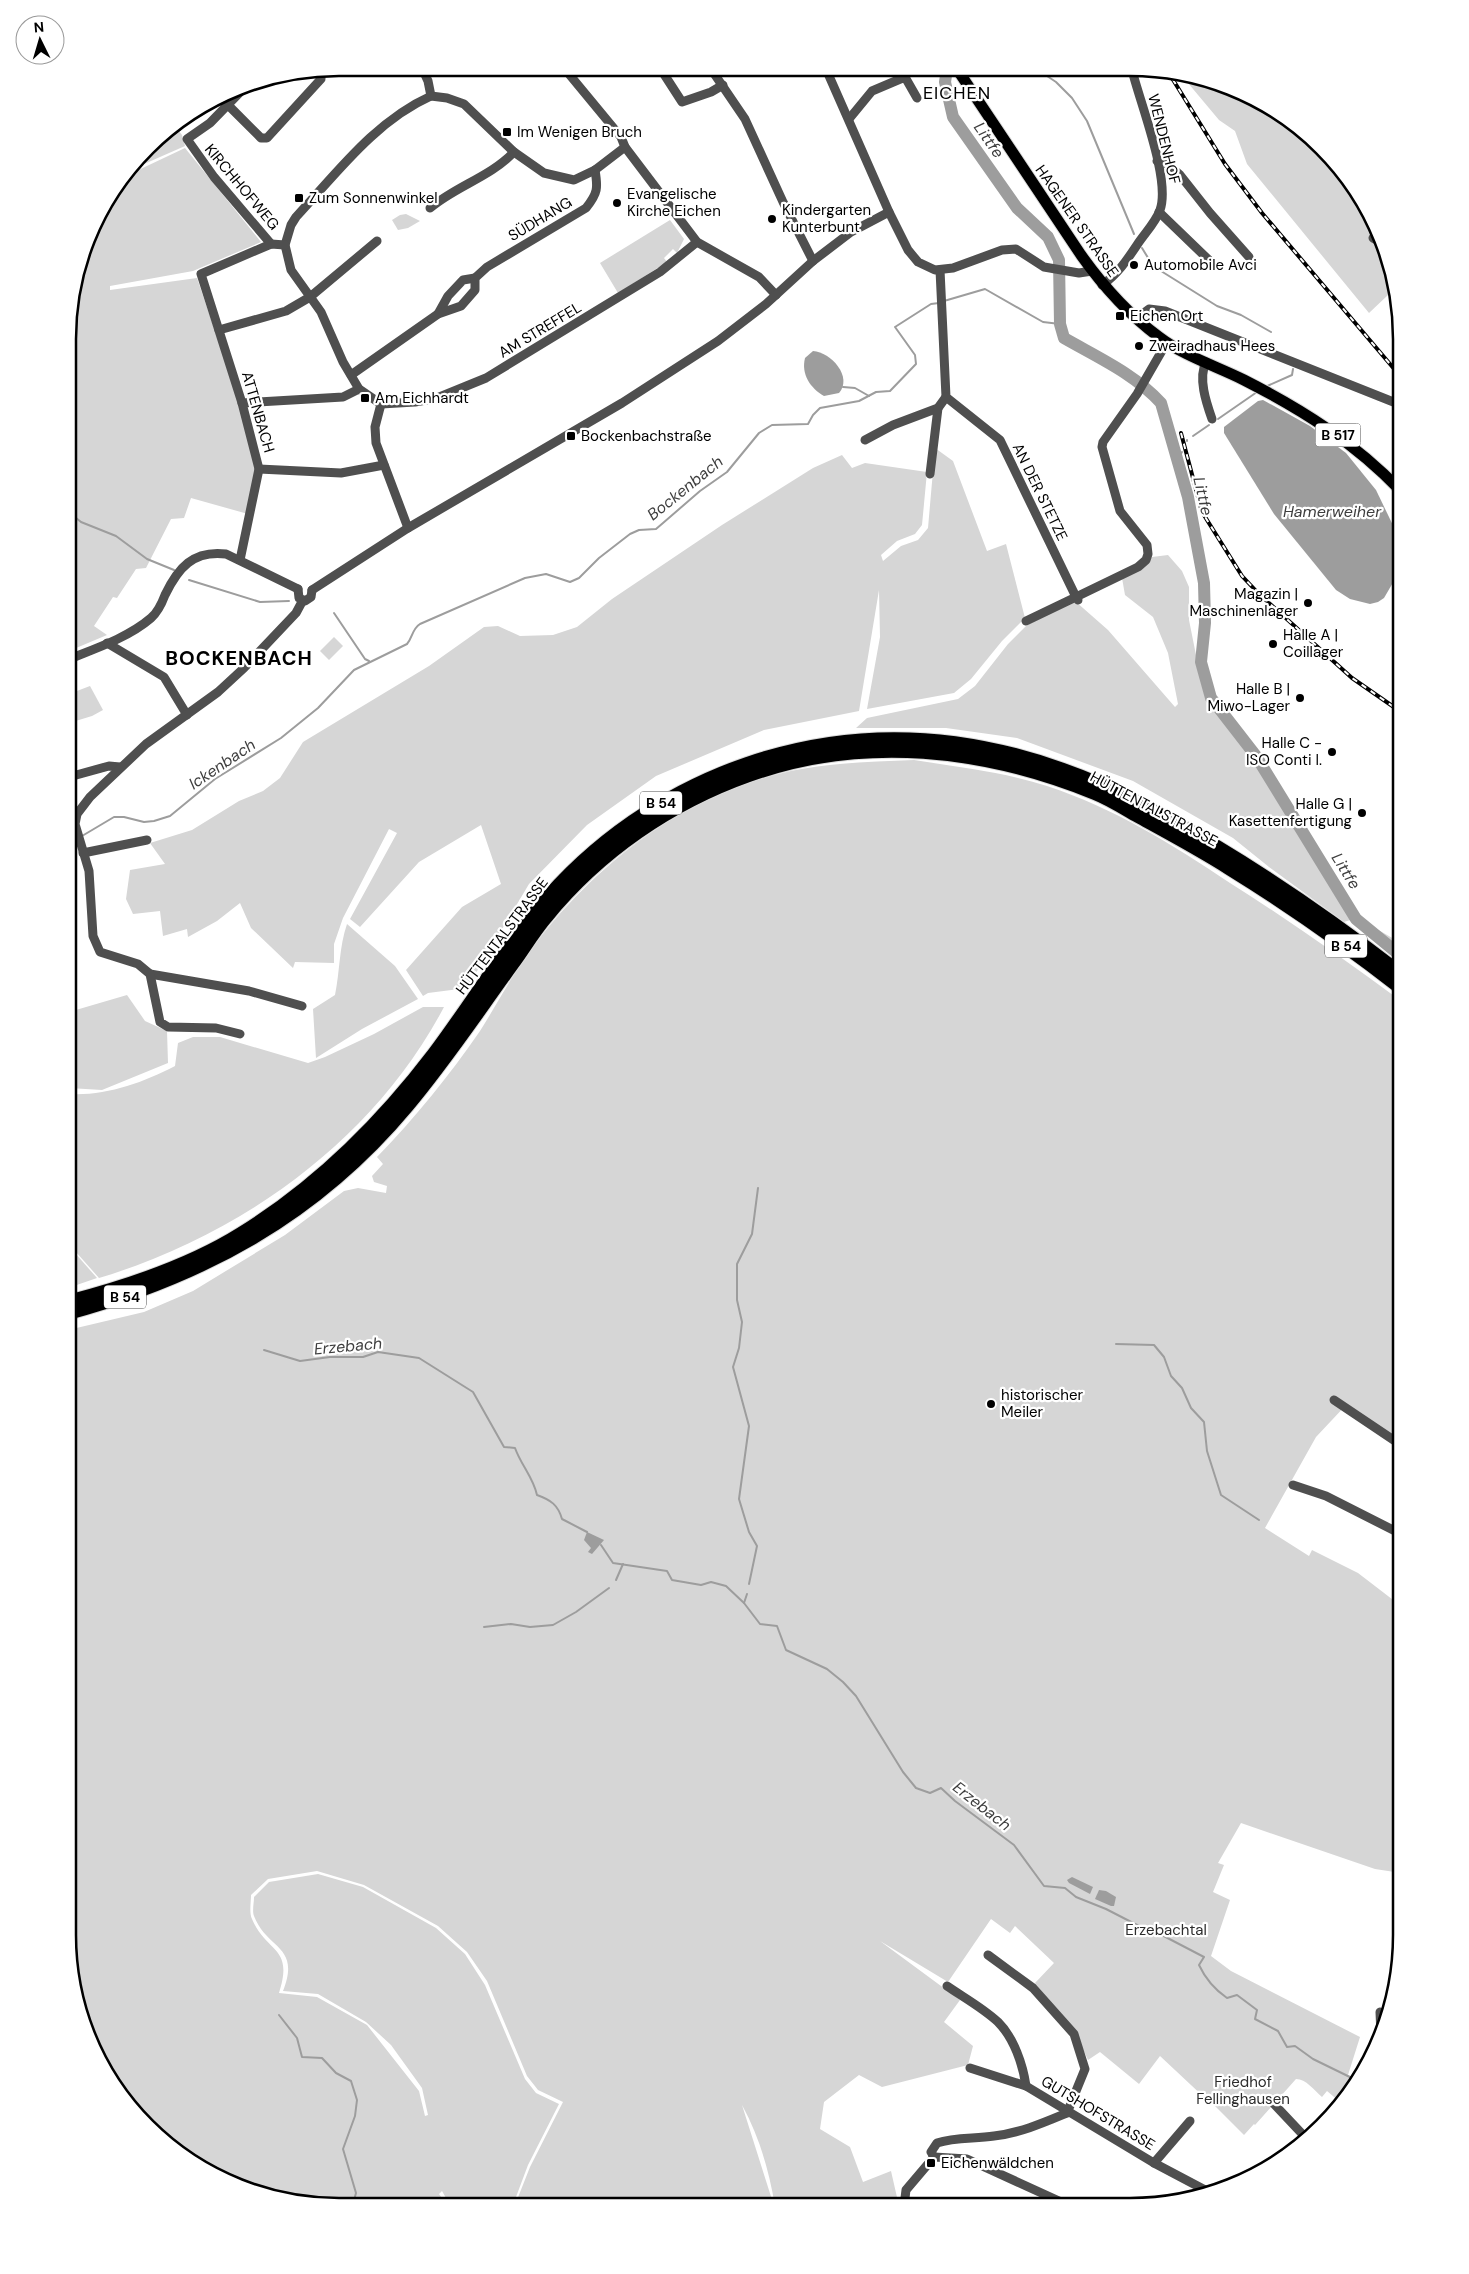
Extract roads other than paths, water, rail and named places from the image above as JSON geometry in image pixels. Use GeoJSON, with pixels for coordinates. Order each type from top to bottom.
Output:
{"type":"FeatureCollection","features":[{"type":"Feature","properties":{"kind":"highway","name":"HÜTTENTALSTRASSE"},"geometry":{"type":"LineString","coordinates":[[76,1300],[132,1283],[176,1266],[237,1237],[313,1184],[358,1143],[398,1099],[433,1055],[538,910],[597,849],[635,820],[675,795],[720,773],[765,758],[814,745],[863,739],[901,738],[938,740],[989,748],[1038,761],[1103,785],[1201,837],[1291,900]]}},
{"type":"Feature","properties":{"kind":"highway","name":"HÜTTENTALSTRASSE"},"geometry":{"type":"LineString","coordinates":[[76,1311],[119,1299],[180,1276],[242,1245],[320,1192],[366,1151],[407,1107],[545,918],[586,875],[641,829],[681,804],[724,784],[768,768],[816,757],[854,752],[935,751],[985,758],[1034,771],[1099,794],[1291,900]]}},
{"type":"Feature","properties":{"kind":"highway","name":"B 54"},"geometry":{"type":"LineString","coordinates":[[1291,900],[1393,969]]}},
{"type":"Feature","properties":{"kind":"highway","name":"B 54"},"geometry":{"type":"LineString","coordinates":[[1291,900],[1393,982]]}},
{"type":"Feature","properties":{"kind":"main road","name":"HAGENER STRASSE"},"geometry":{"type":"LineString","coordinates":[[962,76],[1102,285],[1137,318],[1167,342],[1303,412],[1342,438],[1370,460],[1393,482]]}},
{"type":"Feature","properties":{"kind":"street"},"geometry":{"type":"LineString","coordinates":[[426,76],[430,96]]}},
{"type":"Feature","properties":{"kind":"street"},"geometry":{"type":"LineString","coordinates":[[571,76],[621,137],[625,147],[697,242],[759,277],[776,295]]}},
{"type":"Feature","properties":{"kind":"street"},"geometry":{"type":"LineString","coordinates":[[665,76],[682,102],[711,92],[723,85]]}},
{"type":"Feature","properties":{"kind":"street"},"geometry":{"type":"LineString","coordinates":[[716,76],[745,119],[783,202],[813,261]]}},
{"type":"Feature","properties":{"kind":"street"},"geometry":{"type":"LineString","coordinates":[[829,76],[889,212],[908,250],[918,262],[929,269],[940,270],[953,268],[1002,250],[1016,249],[1050,269],[1079,272],[1092,271]]}},
{"type":"Feature","properties":{"kind":"street","name":"WENDENHOF"},"geometry":{"type":"LineString","coordinates":[[1102,285],[1116,274],[1159,212],[1164,191],[1134,76]]}},
{"type":"Feature","properties":{"kind":"street"},"geometry":{"type":"LineString","coordinates":[[229,106],[261,138],[267,138],[321,77]]}},
{"type":"Feature","properties":{"kind":"street"},"geometry":{"type":"LineString","coordinates":[[849,119],[872,91],[905,77],[917,98]]}},
{"type":"Feature","properties":{"kind":"street"},"geometry":{"type":"LineString","coordinates":[[271,244],[285,245],[291,225],[296,217],[351,157],[400,113],[414,103],[430,96],[447,98],[464,104],[514,152],[544,173],[574,180],[595,170],[625,147]]}},
{"type":"Feature","properties":{"kind":"street","name":"KIRCHHOFWEG"},"geometry":{"type":"LineString","coordinates":[[237,97],[210,123],[187,139],[214,177],[271,244]]}},
{"type":"Feature","properties":{"kind":"street"},"geometry":{"type":"LineString","coordinates":[[430,208],[439,200],[490,173],[514,152]]}},
{"type":"Feature","properties":{"kind":"street"},"geometry":{"type":"LineString","coordinates":[[1157,160],[1165,162],[1180,175],[1210,214],[1249,257]]}},
{"type":"Feature","properties":{"kind":"street","name":"SÜDHANG"},"geometry":{"type":"LineString","coordinates":[[438,314],[448,296],[463,280],[476,278],[487,267],[586,208],[595,196],[598,186],[595,170]]}},
{"type":"Feature","properties":{"kind":"street"},"geometry":{"type":"LineString","coordinates":[[312,590],[408,528],[622,403],[718,341],[776,295],[813,261],[851,232],[889,212]]}},
{"type":"Feature","properties":{"kind":"street"},"geometry":{"type":"LineString","coordinates":[[1159,212],[1214,265]]}},
{"type":"Feature","properties":{"kind":"street"},"geometry":{"type":"LineString","coordinates":[[219,330],[286,311],[310,297],[377,241]]}},
{"type":"Feature","properties":{"kind":"street","name":"AM STREFFEL"},"geometry":{"type":"LineString","coordinates":[[381,404],[415,402],[437,398],[486,378],[660,272],[697,242]]}},
{"type":"Feature","properties":{"kind":"street","name":"ATTENBACH"},"geometry":{"type":"LineString","coordinates":[[240,560],[259,469],[242,403],[201,274],[271,244]]}},
{"type":"Feature","properties":{"kind":"street","name":"KIRCHHOFWEG"},"geometry":{"type":"LineString","coordinates":[[285,245],[291,270],[321,312],[359,389],[381,404]]}},
{"type":"Feature","properties":{"kind":"street"},"geometry":{"type":"LineString","coordinates":[[930,474],[938,408],[946,397],[940,270]]}},
{"type":"Feature","properties":{"kind":"street","name":"SÜDHANG"},"geometry":{"type":"LineString","coordinates":[[352,376],[438,314],[462,306],[476,290],[476,278]]}},
{"type":"Feature","properties":{"kind":"street"},"geometry":{"type":"LineString","coordinates":[[1137,318],[1152,308],[1165,311],[1393,401]]}},
{"type":"Feature","properties":{"kind":"street"},"geometry":{"type":"LineString","coordinates":[[1026,621],[1138,567],[1146,560],[1148,554],[1147,545],[1120,511],[1102,447],[1137,394],[1167,342]]}},
{"type":"Feature","properties":{"kind":"street"},"geometry":{"type":"LineString","coordinates":[[1206,362],[1202,370],[1207,404],[1212,419]]}},
{"type":"Feature","properties":{"kind":"street"},"geometry":{"type":"LineString","coordinates":[[242,403],[343,397],[359,389]]}},
{"type":"Feature","properties":{"kind":"street","name":"AN DER STETZE"},"geometry":{"type":"LineString","coordinates":[[946,397],[1000,440],[1077,598]]}},
{"type":"Feature","properties":{"kind":"street"},"geometry":{"type":"LineString","coordinates":[[381,404],[375,435],[384,465],[408,528]]}},
{"type":"Feature","properties":{"kind":"street"},"geometry":{"type":"LineString","coordinates":[[866,440],[893,425],[938,408]]}},
{"type":"Feature","properties":{"kind":"street"},"geometry":{"type":"LineString","coordinates":[[259,469],[341,473],[384,465]]}},
{"type":"Feature","properties":{"kind":"street"},"geometry":{"type":"LineString","coordinates":[[76,656],[107,644],[153,617],[174,577],[194,558],[214,552],[226,554],[240,560],[298,588],[306,586],[312,590]]}},
{"type":"Feature","properties":{"kind":"street"},"geometry":{"type":"LineString","coordinates":[[298,588],[298,596],[302,600]]}},
{"type":"Feature","properties":{"kind":"street"},"geometry":{"type":"LineString","coordinates":[[302,600],[311,598],[312,590]]}},
{"type":"Feature","properties":{"kind":"street"},"geometry":{"type":"LineString","coordinates":[[76,821],[80,810],[120,767],[146,744],[218,692],[244,668],[296,613],[302,600]]}},
{"type":"Feature","properties":{"kind":"street"},"geometry":{"type":"LineString","coordinates":[[107,644],[164,677],[187,715]]}},
{"type":"Feature","properties":{"kind":"street"},"geometry":{"type":"LineString","coordinates":[[76,775],[109,766],[120,767]]}},
{"type":"Feature","properties":{"kind":"street"},"geometry":{"type":"LineString","coordinates":[[76,827],[89,871],[92,926],[96,946],[106,956],[138,964],[150,974],[249,991],[302,1006]]}},
{"type":"Feature","properties":{"kind":"street"},"geometry":{"type":"LineString","coordinates":[[84,853],[147,840]]}},
{"type":"Feature","properties":{"kind":"street"},"geometry":{"type":"LineString","coordinates":[[150,974],[160,1022],[168,1027],[216,1028],[240,1034]]}},
{"type":"Feature","properties":{"kind":"street"},"geometry":{"type":"LineString","coordinates":[[1334,1400],[1393,1440]]}},
{"type":"Feature","properties":{"kind":"street"},"geometry":{"type":"LineString","coordinates":[[1293,1485],[1326,1496],[1393,1530]]}},
{"type":"Feature","properties":{"kind":"street"},"geometry":{"type":"LineString","coordinates":[[934,2157],[932,2152],[936,2142],[994,2136],[1025,2130],[1067,2112],[1085,2069],[1074,2034],[1032,1988],[988,1955]]}},
{"type":"Feature","properties":{"kind":"street"},"geometry":{"type":"LineString","coordinates":[[947,1986],[998,2023],[1014,2047],[1024,2070],[1026,2086]]}},
{"type":"Feature","properties":{"kind":"street","name":"GUTSHOFSTRASSE"},"geometry":{"type":"LineString","coordinates":[[970,2068],[1026,2086],[1154,2163],[1201,2188]]}},
{"type":"Feature","properties":{"kind":"street"},"geometry":{"type":"LineString","coordinates":[[1274,2104],[1302,2133]]}},
{"type":"Feature","properties":{"kind":"street"},"geometry":{"type":"LineString","coordinates":[[1154,2163],[1190,2122]]}},
{"type":"Feature","properties":{"kind":"street"},"geometry":{"type":"LineString","coordinates":[[905,2198],[906,2190],[934,2157]]}},
{"type":"Feature","properties":{"kind":"street"},"geometry":{"type":"LineString","coordinates":[[934,2157],[967,2159],[1052,2198]]}},
{"type":"Feature","properties":{"kind":"water"},"geometry":{"type":"Polygon","coordinates":[[[813,351],[827,356],[838,366],[843,380],[843,387],[839,393],[824,396],[811,385],[804,370],[804,364],[805,358],[813,351]]]}},
{"type":"Feature","properties":{"kind":"water","name":"Hamerweiher"},"geometry":{"type":"Polygon","coordinates":[[[1263,400],[1310,426],[1346,453],[1376,490],[1393,525],[1393,583],[1384,598],[1378,602],[1370,604],[1350,599],[1336,590],[1274,514],[1224,433],[1224,427],[1258,401],[1263,400]]]}},
{"type":"Feature","properties":{"kind":"water"},"geometry":{"type":"Polygon","coordinates":[[[587,1532],[604,1540],[592,1554],[588,1552],[591,1548],[584,1540],[587,1532]]]}},
{"type":"Feature","properties":{"kind":"water"},"geometry":{"type":"Polygon","coordinates":[[[1072,1877],[1093,1887],[1090,1894],[1069,1883],[1067,1880],[1072,1877]]]}},
{"type":"Feature","properties":{"kind":"water"},"geometry":{"type":"Polygon","coordinates":[[[1099,1890],[1106,1891],[1116,1897],[1114,1906],[1095,1899],[1099,1890]]]}},
{"type":"Feature","properties":{"kind":"waterway","name":"Littfe"},"geometry":{"type":"LineString","coordinates":[[946,76],[945,82],[953,117],[1017,208],[1048,237],[1059,260],[1060,324],[1064,338],[1140,383],[1161,403],[1188,497],[1204,583],[1205,623],[1201,662],[1211,698],[1256,756],[1356,919],[1393,949]]}},
{"type":"Feature","properties":{"kind":"waterway"},"geometry":{"type":"LineString","coordinates":[[1047,76],[1072,98],[1087,121],[1134,234]]}},
{"type":"Feature","properties":{"kind":"waterway"},"geometry":{"type":"LineString","coordinates":[[1142,248],[1153,266],[1217,306],[1241,315],[1271,332]]}},
{"type":"Feature","properties":{"kind":"waterway","name":"Bockenbach"},"geometry":{"type":"LineString","coordinates":[[944,301],[985,289],[1043,322],[1060,324]]}},
{"type":"Feature","properties":{"kind":"waterway","name":"Bockenbach"},"geometry":{"type":"LineString","coordinates":[[82,836],[114,817],[124,817],[144,822],[170,816],[215,779],[281,738],[318,708],[354,670],[407,644],[415,628],[420,624],[525,578],[546,574],[570,582],[579,578],[599,558],[630,534],[639,530],[656,529],[700,491],[727,472],[759,433],[772,425],[808,424],[820,408],[859,401],[876,392],[890,391],[916,364],[915,355],[895,327],[931,304],[939,303]]}},
{"type":"Feature","properties":{"kind":"waterway"},"geometry":{"type":"LineString","coordinates":[[1265,387],[1292,375],[1293,369]]}},
{"type":"Feature","properties":{"kind":"waterway"},"geometry":{"type":"LineString","coordinates":[[843,387],[855,388],[869,396]]}},
{"type":"Feature","properties":{"kind":"waterway"},"geometry":{"type":"LineString","coordinates":[[1218,419],[1257,392]]}},
{"type":"Feature","properties":{"kind":"waterway"},"geometry":{"type":"LineString","coordinates":[[1193,436],[1209,425]]}},
{"type":"Feature","properties":{"kind":"waterway","name":"Littfe"},"geometry":{"type":"LineString","coordinates":[[1177,460],[1182,452]]}},
{"type":"Feature","properties":{"kind":"waterway","name":"ATTENBACH"},"geometry":{"type":"LineString","coordinates":[[76,518],[81,522],[116,536],[147,559],[174,570]]}},
{"type":"Feature","properties":{"kind":"waterway","name":"ATTENBACH"},"geometry":{"type":"LineString","coordinates":[[189,580],[260,602],[289,601]]}},
{"type":"Feature","properties":{"kind":"waterway","name":"ATTENBACH"},"geometry":{"type":"LineString","coordinates":[[334,613],[365,659],[369,661]]}},
{"type":"Feature","properties":{"kind":"waterway"},"geometry":{"type":"LineString","coordinates":[[749,1584],[757,1546],[749,1532],[739,1499],[749,1426],[733,1367],[739,1348],[742,1322],[737,1300],[737,1264],[752,1234],[758,1188]]}},
{"type":"Feature","properties":{"kind":"waterway"},"geometry":{"type":"LineString","coordinates":[[1116,1344],[1154,1345],[1164,1357],[1171,1376],[1182,1388],[1191,1408],[1204,1422],[1207,1451],[1221,1495],[1259,1520]]}},
{"type":"Feature","properties":{"kind":"waterway","name":"Erzebach"},"geometry":{"type":"LineString","coordinates":[[264,1350],[300,1361],[330,1357],[363,1357],[378,1352],[419,1358],[473,1392],[504,1447],[515,1448],[533,1482],[537,1495],[553,1504],[562,1519],[587,1532]]}},
{"type":"Feature","properties":{"kind":"waterway","name":"Erzebach"},"geometry":{"type":"LineString","coordinates":[[601,1545],[613,1563],[667,1571],[672,1580],[701,1585],[711,1582],[726,1586],[744,1603],[760,1624],[777,1626],[786,1650],[827,1669],[843,1682],[856,1696],[903,1772],[916,1788],[930,1793],[941,1788],[955,1801],[1014,1845],[1044,1886],[1065,1888],[1076,1897],[1156,1932],[1204,1957],[1199,1965],[1204,1975],[1218,1991],[1227,1998],[1237,1995],[1257,2010],[1255,2019],[1278,2031],[1287,2047],[1295,2046],[1313,2059],[1350,2077]]}},
{"type":"Feature","properties":{"kind":"waterway"},"geometry":{"type":"LineString","coordinates":[[616,1580],[623,1564]]}},
{"type":"Feature","properties":{"kind":"waterway"},"geometry":{"type":"LineString","coordinates":[[484,1627],[511,1624],[530,1627],[553,1625],[576,1612],[609,1588]]}},
{"type":"Feature","properties":{"kind":"waterway"},"geometry":{"type":"LineString","coordinates":[[744,1603],[747,1594]]}},
{"type":"Feature","properties":{"kind":"waterway"},"geometry":{"type":"LineString","coordinates":[[279,2015],[297,2038],[302,2057],[322,2058],[336,2073],[351,2081],[357,2100],[355,2116],[343,2149],[356,2193],[355,2198]]}},
{"type":"Feature","properties":{"kind":"railway"},"geometry":{"type":"LineString","coordinates":[[1173,80],[1225,164],[1262,213],[1393,368]]}},
{"type":"Feature","properties":{"kind":"railway"},"geometry":{"type":"LineString","coordinates":[[1181,433],[1202,512],[1242,576],[1258,593],[1352,678],[1393,706]]}},
{"type":"Feature","properties":{"kind":"place","name":"Im Wenigen Bruch"},"geometry":{"type":"Point","coordinates":[507,132]}},
{"type":"Feature","properties":{"kind":"place","name":"Zum Sonnenwinkel"},"geometry":{"type":"Point","coordinates":[299,198]}},
{"type":"Feature","properties":{"kind":"place","name":"Evangelische Kirche Eichen"},"geometry":{"type":"Point","coordinates":[617,203]}},
{"type":"Feature","properties":{"kind":"place","name":"Kindergarten Kunterbunt"},"geometry":{"type":"Point","coordinates":[772,219]}},
{"type":"Feature","properties":{"kind":"place","name":"Automobile Avci"},"geometry":{"type":"Point","coordinates":[1134,265]}},
{"type":"Feature","properties":{"kind":"place","name":"Eichen Ort"},"geometry":{"type":"Point","coordinates":[1120,316]}},
{"type":"Feature","properties":{"kind":"place","name":"Zweiradhaus Hees"},"geometry":{"type":"Point","coordinates":[1139,346]}},
{"type":"Feature","properties":{"kind":"place","name":"Am Eichhardt"},"geometry":{"type":"Point","coordinates":[365,398]}},
{"type":"Feature","properties":{"kind":"place","name":"Bockenbachstraße"},"geometry":{"type":"Point","coordinates":[571,436]}},
{"type":"Feature","properties":{"kind":"place","name":"Magazin | Maschinenlager"},"geometry":{"type":"Point","coordinates":[1308,603]}},
{"type":"Feature","properties":{"kind":"place","name":"Halle A | Coillager"},"geometry":{"type":"Point","coordinates":[1273,644]}},
{"type":"Feature","properties":{"kind":"place","name":"Halle B | Miwo-Lager"},"geometry":{"type":"Point","coordinates":[1300,698]}},
{"type":"Feature","properties":{"kind":"place","name":"Halle C - ISO Conti I."},"geometry":{"type":"Point","coordinates":[1332,752]}},
{"type":"Feature","properties":{"kind":"place","name":"Halle G | Kasettenfertigung"},"geometry":{"type":"Point","coordinates":[1362,813]}},
{"type":"Feature","properties":{"kind":"place","name":"historischer Meiler"},"geometry":{"type":"Point","coordinates":[991,1404]}},
{"type":"Feature","properties":{"kind":"place","name":"Eichenwäldchen"},"geometry":{"type":"Point","coordinates":[931,2163]}},
{"type":"Feature","properties":{"kind":"district","name":"EICHEN"},"geometry":{"type":"Point","coordinates":[957,93]}},
{"type":"Feature","properties":{"kind":"district","name":"BOCKENBACH"},"geometry":{"type":"Point","coordinates":[239,658]}},
{"type":"Feature","properties":{"kind":"water label","name":"Ickenbach"},"geometry":{"type":"Point","coordinates":[222,764]}},
{"type":"Feature","properties":{"kind":"park label","name":"Erzebachtal"},"geometry":{"type":"Point","coordinates":[1166,1930]}},
{"type":"Feature","properties":{"kind":"park label","name":"Friedhof Fellinghausen"},"geometry":{"type":"Point","coordinates":[1243,2090]}}]}
